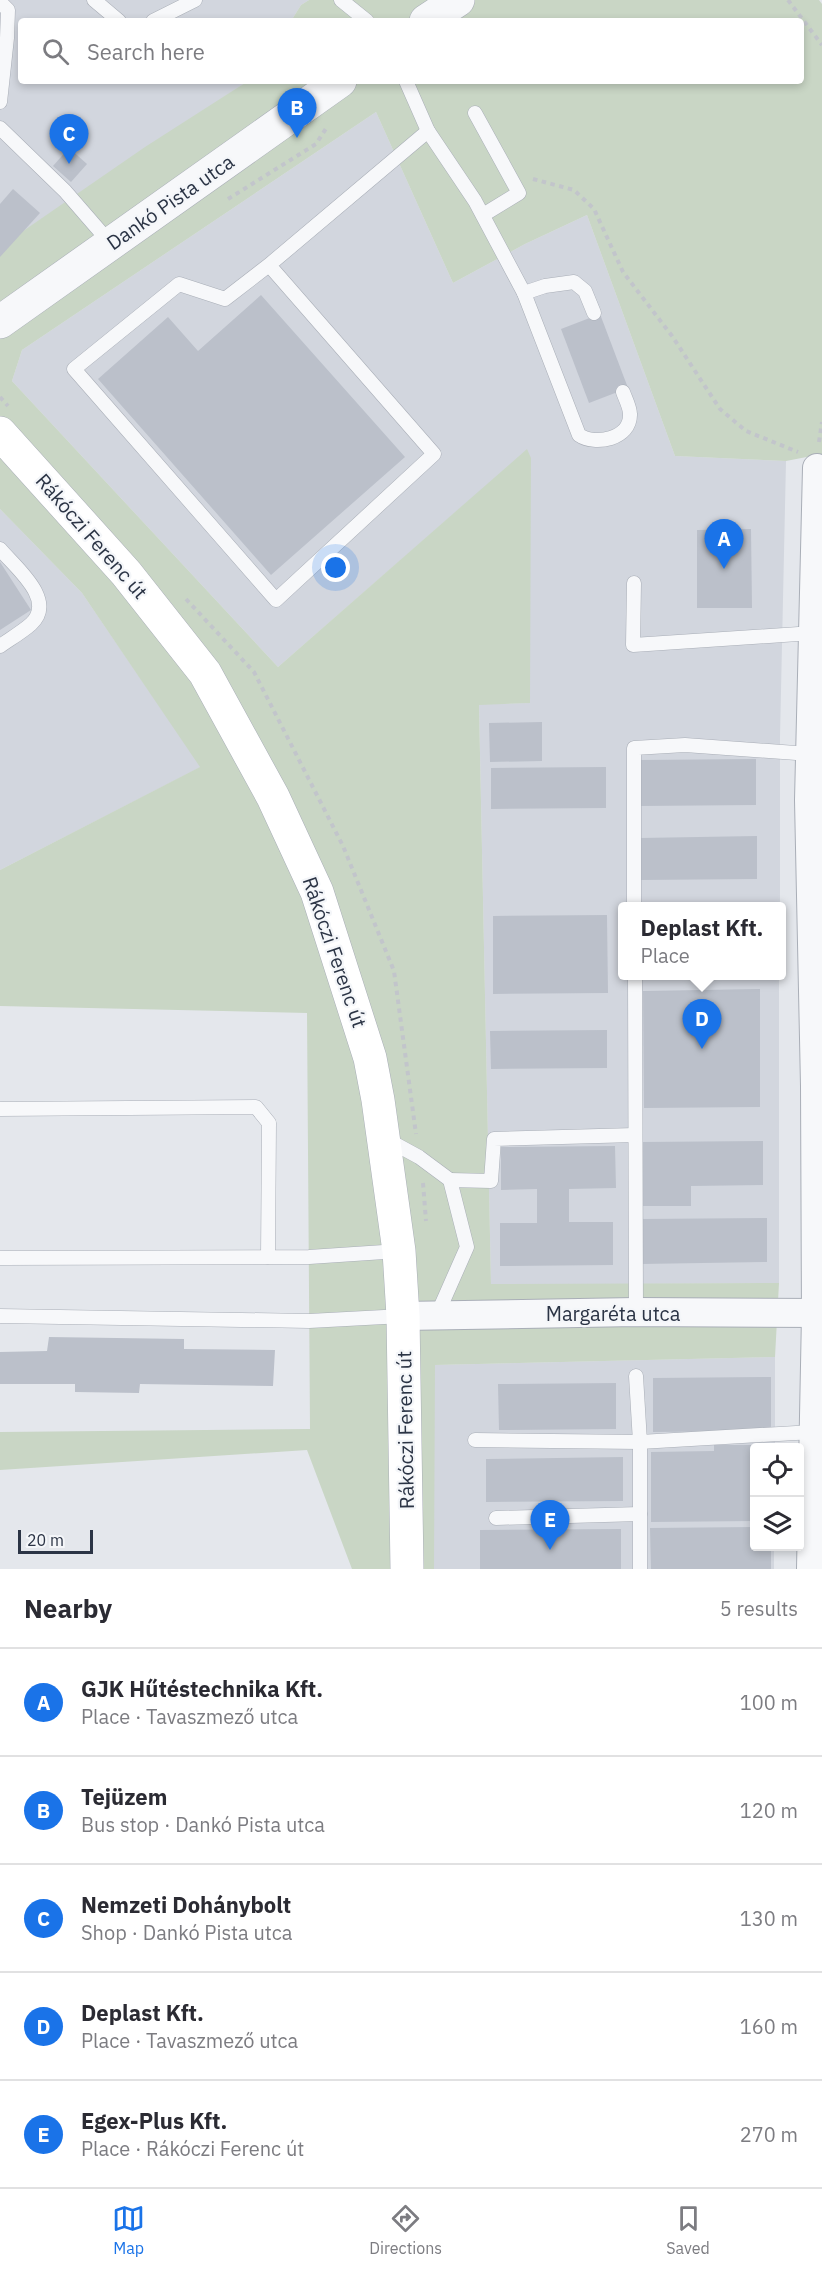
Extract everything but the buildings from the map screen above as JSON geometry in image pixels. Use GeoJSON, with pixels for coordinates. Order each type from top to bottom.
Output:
{"type":"FeatureCollection","features":[{"type":"Feature","properties":{"kind":"main road","name":"Rákóczi Ferenc út"},"geometry":{"type":"LineString","coordinates":[[0,433],[126,573],[205,673],[245,743],[317,892],[370,1058],[399,1251],[403,1316],[407,1569]]}},
{"type":"Feature","properties":{"kind":"street"},"geometry":{"type":"LineString","coordinates":[[431,18],[458,0]]}},
{"type":"Feature","properties":{"kind":"street","name":"Dankó Pista utca"},"geometry":{"type":"LineString","coordinates":[[0,322],[336,84]]}},
{"type":"Feature","properties":{"kind":"street"},"geometry":{"type":"LineString","coordinates":[[811,1569],[817,1476],[813,1432],[819,1314],[815,799],[810,754],[817,468]]}},
{"type":"Feature","properties":{"kind":"street","name":"Margaréta utca"},"geometry":{"type":"LineString","coordinates":[[403,1316],[636,1312],[819,1314]]}},
{"type":"Feature","properties":{"kind":"lane"},"geometry":{"type":"LineString","coordinates":[[94,0],[115,18]]}},
{"type":"Feature","properties":{"kind":"lane"},"geometry":{"type":"LineString","coordinates":[[159,18],[195,0]]}},
{"type":"Feature","properties":{"kind":"lane"},"geometry":{"type":"LineString","coordinates":[[340,0],[363,18]]}},
{"type":"Feature","properties":{"kind":"lane"},"geometry":{"type":"LineString","coordinates":[[0,2],[8,10],[8,38],[0,102]]}},
{"type":"Feature","properties":{"kind":"lane"},"geometry":{"type":"LineString","coordinates":[[407,84],[428,131],[483,215],[525,293],[579,435],[593,441],[610,439],[625,429],[630,415],[622,392]]}},
{"type":"Feature","properties":{"kind":"lane"},"geometry":{"type":"LineString","coordinates":[[475,113],[519,193],[483,215]]}},
{"type":"Feature","properties":{"kind":"lane"},"geometry":{"type":"LineString","coordinates":[[0,128],[65,192],[111,244]]}},
{"type":"Feature","properties":{"kind":"lane"},"geometry":{"type":"LineString","coordinates":[[269,265],[434,454],[276,600],[74,369],[179,284],[225,299],[269,265],[428,131]]}},
{"type":"Feature","properties":{"kind":"lane"},"geometry":{"type":"LineString","coordinates":[[525,293],[567,281],[574,282],[585,291],[594,313]]}},
{"type":"Feature","properties":{"kind":"lane"},"geometry":{"type":"LineString","coordinates":[[0,549],[36,591],[39,610],[33,623],[0,646]]}},
{"type":"Feature","properties":{"kind":"lane"},"geometry":{"type":"LineString","coordinates":[[634,583],[633,645],[813,633]]}},
{"type":"Feature","properties":{"kind":"lane"},"geometry":{"type":"LineString","coordinates":[[634,902],[634,748],[685,744],[810,754]]}},
{"type":"Feature","properties":{"kind":"lane"},"geometry":{"type":"LineString","coordinates":[[635,980],[636,1312]]}},
{"type":"Feature","properties":{"kind":"lane"},"geometry":{"type":"LineString","coordinates":[[0,1109],[256,1107],[269,1123],[268,1257]]}},
{"type":"Feature","properties":{"kind":"lane"},"geometry":{"type":"LineString","coordinates":[[383,1137],[450,1180],[491,1181],[494,1139],[635,1135]]}},
{"type":"Feature","properties":{"kind":"lane"},"geometry":{"type":"LineString","coordinates":[[437,1315],[467,1246],[450,1180]]}},
{"type":"Feature","properties":{"kind":"lane"},"geometry":{"type":"LineString","coordinates":[[0,1258],[268,1257],[399,1251]]}},
{"type":"Feature","properties":{"kind":"lane"},"geometry":{"type":"LineString","coordinates":[[0,1316],[309,1321],[403,1316]]}},
{"type":"Feature","properties":{"kind":"lane"},"geometry":{"type":"LineString","coordinates":[[636,1376],[640,1442],[640,1569]]}},
{"type":"Feature","properties":{"kind":"lane"},"geometry":{"type":"LineString","coordinates":[[475,1440],[640,1442],[813,1432]]}},
{"type":"Feature","properties":{"kind":"lane"},"geometry":{"type":"LineString","coordinates":[[496,1518],[640,1514]]}},
{"type":"Feature","properties":{"kind":"path"},"geometry":{"type":"LineString","coordinates":[[788,0],[802,18]]}},
{"type":"Feature","properties":{"kind":"path"},"geometry":{"type":"LineString","coordinates":[[804,21],[822,45]]}},
{"type":"Feature","properties":{"kind":"path"},"geometry":{"type":"LineString","coordinates":[[527,177],[574,190],[594,209],[623,272],[672,336],[720,409],[746,431],[796,450],[817,468]]}},
{"type":"Feature","properties":{"kind":"shaded area"},"geometry":{"type":"Polygon","coordinates":[[[0,0],[309,0],[301,5],[293,18],[18,18],[18,84],[244,84],[0,247],[0,0]]]}},
{"type":"Feature","properties":{"kind":"shaded area"},"geometry":{"type":"Polygon","coordinates":[[[376,112],[453,283],[525,244],[587,215],[675,456],[786,461],[780,737],[780,902],[618,902],[618,980],[779,980],[779,1283],[491,1285],[479,704],[530,703],[527,450],[278,667],[12,381],[22,350],[376,112]]]}},
{"type":"Feature","properties":{"kind":"shaded area"},"geometry":{"type":"Polygon","coordinates":[[[0,509],[82,593],[201,767],[0,870],[0,509]]]}},
{"type":"Feature","properties":{"kind":"shaded area"},"geometry":{"type":"Polygon","coordinates":[[[775,1357],[775,1443],[750,1443],[750,1551],[774,1551],[774,1569],[434,1569],[434,1365],[775,1357]]]}},
{"type":"Feature","properties":{"kind":"green space"},"geometry":{"type":"Polygon","coordinates":[[[309,0],[819,0],[822,4],[822,454],[786,461],[675,456],[587,215],[525,244],[453,283],[376,112],[22,350],[12,381],[278,667],[527,449],[531,458],[530,703],[479,705],[491,1284],[779,1283],[775,1357],[435,1365],[434,1569],[352,1569],[307,1450],[0,1470],[0,1432],[310,1429],[307,1013],[0,1006],[0,870],[200,767],[82,593],[0,509],[0,247],[145,147],[243,84],[804,84],[804,18],[293,18],[301,5],[309,0]]]}},
{"type":"Feature","properties":{"kind":"place","name":"Tejüzem"},"geometry":{"type":"Point","coordinates":[297,138]}},
{"type":"Feature","properties":{"kind":"place","name":"Nemzeti Dohánybolt"},"geometry":{"type":"Point","coordinates":[69,164]}},
{"type":"Feature","properties":{"kind":"place","name":"GJK Hűtéstechnika Kft."},"geometry":{"type":"Point","coordinates":[724,569]}},
{"type":"Feature","properties":{"kind":"place","name":"Deplast Kft."},"geometry":{"type":"Point","coordinates":[702,1049]}},
{"type":"Feature","properties":{"kind":"place","name":"Egex-Plus Kft."},"geometry":{"type":"Point","coordinates":[550,1550]}}]}
